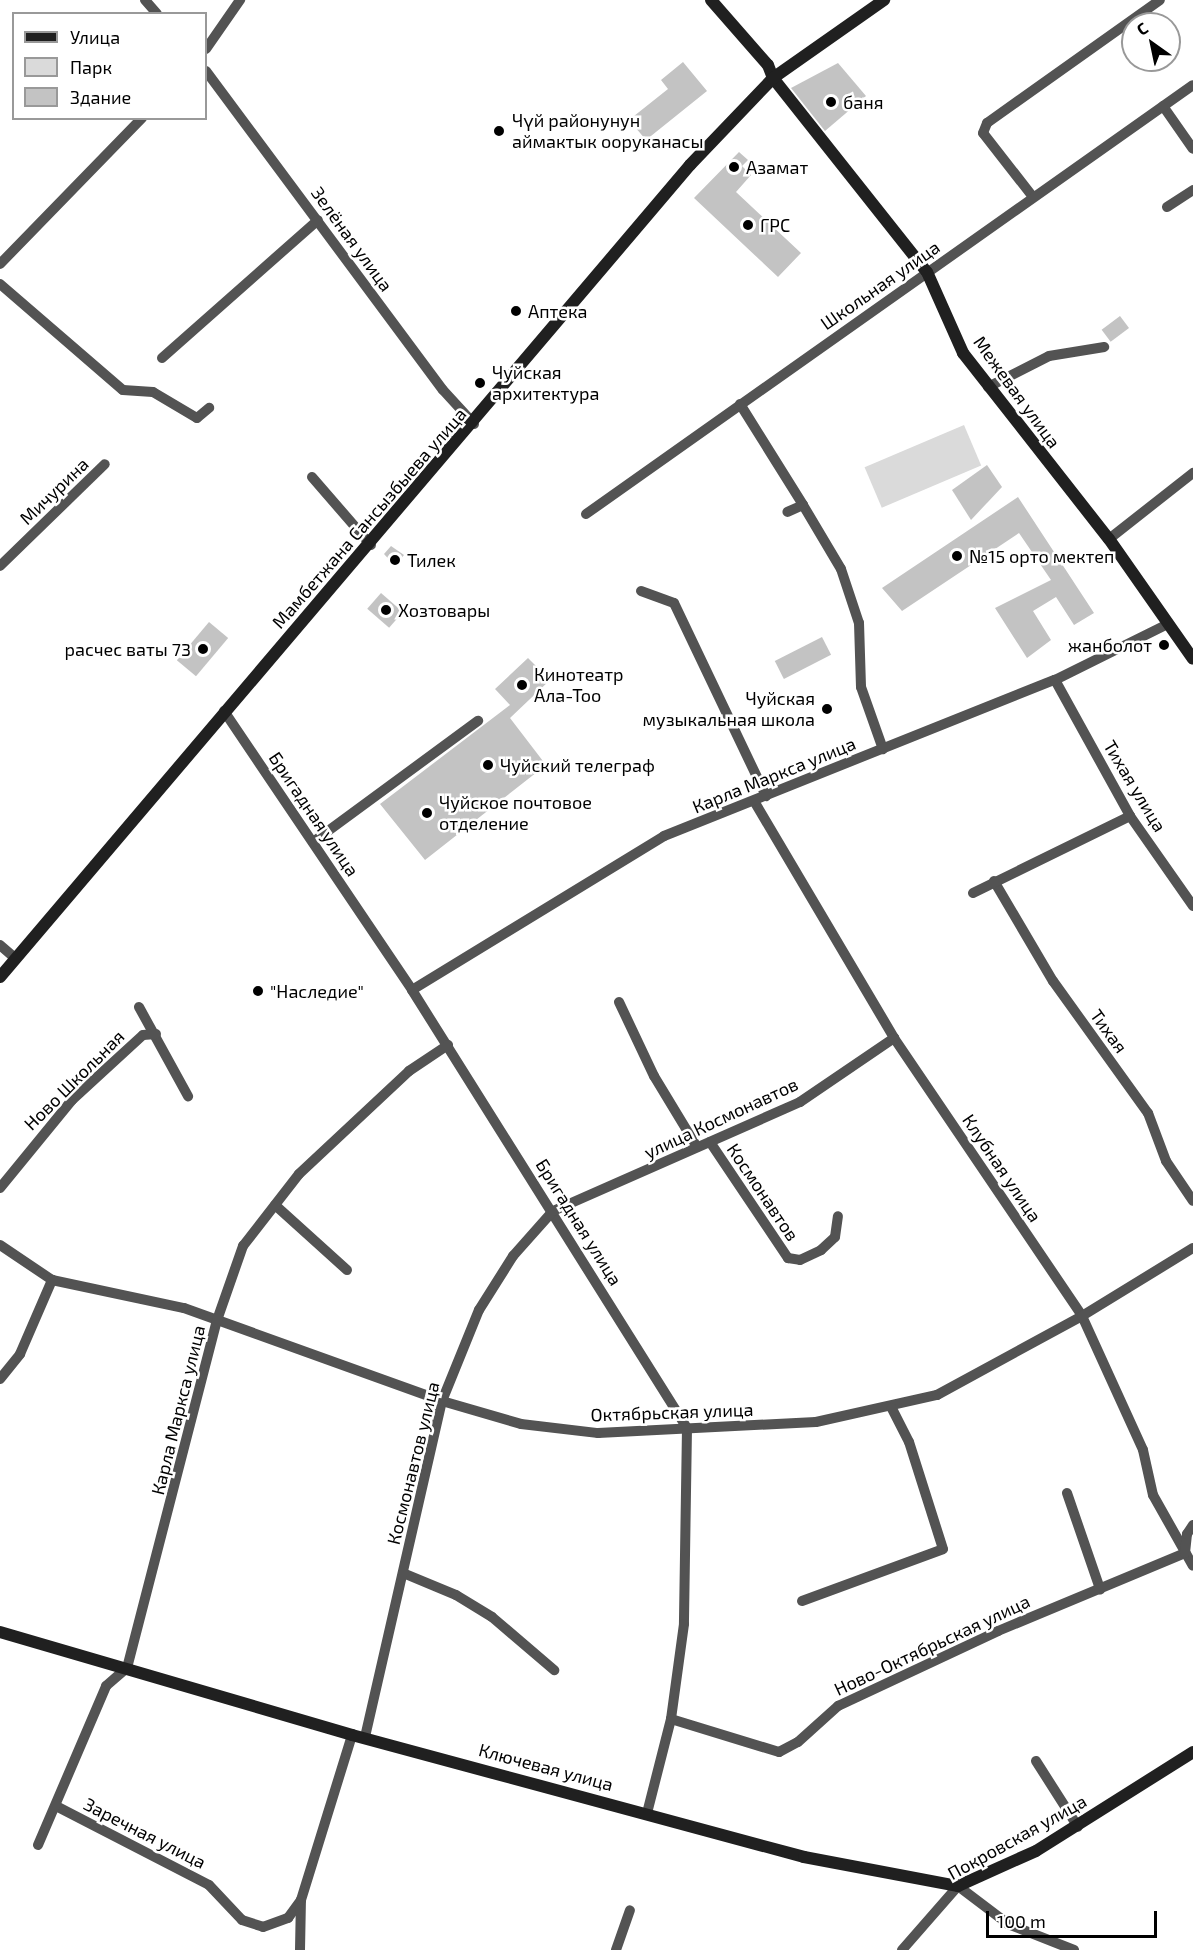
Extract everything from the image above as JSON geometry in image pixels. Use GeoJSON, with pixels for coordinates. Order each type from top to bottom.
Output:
{"type":"FeatureCollection","features":[{"type":"Feature","properties":{"kind":"street"},"geometry":{"type":"LineString","coordinates":[[145,0],[154,12]]}},
{"type":"Feature","properties":{"kind":"street"},"geometry":{"type":"LineString","coordinates":[[207,48],[240,0]]}},
{"type":"Feature","properties":{"kind":"street","name":"Межевая улица"},"geometry":{"type":"LineString","coordinates":[[711,0],[768,65],[773,78],[927,272],[963,353],[1109,539],[1166,625],[1193,659]]}},
{"type":"Feature","properties":{"kind":"street","name":"Мамбетжана Сансызбыева улица"},"geometry":{"type":"LineString","coordinates":[[0,977],[224,711],[371,545],[474,424],[690,165],[773,78],[884,0]]}},
{"type":"Feature","properties":{"kind":"street"},"geometry":{"type":"LineString","coordinates":[[1033,197],[983,133],[987,123],[1160,0]]}},
{"type":"Feature","properties":{"kind":"street","name":"Зелёная улица"},"geometry":{"type":"LineString","coordinates":[[207,72],[443,390],[474,424]]}},
{"type":"Feature","properties":{"kind":"street","name":"Школьная улица"},"geometry":{"type":"LineString","coordinates":[[586,514],[1193,85]]}},
{"type":"Feature","properties":{"kind":"street"},"geometry":{"type":"LineString","coordinates":[[1163,106],[1193,149]]}},
{"type":"Feature","properties":{"kind":"street"},"geometry":{"type":"LineString","coordinates":[[0,264],[140,120]]}},
{"type":"Feature","properties":{"kind":"street"},"geometry":{"type":"LineString","coordinates":[[1167,207],[1193,190]]}},
{"type":"Feature","properties":{"kind":"street"},"geometry":{"type":"LineString","coordinates":[[162,358],[318,220]]}},
{"type":"Feature","properties":{"kind":"street"},"geometry":{"type":"LineString","coordinates":[[0,284],[123,390],[153,392],[197,418],[209,408]]}},
{"type":"Feature","properties":{"kind":"street"},"geometry":{"type":"LineString","coordinates":[[988,387],[1049,356],[1104,347]]}},
{"type":"Feature","properties":{"kind":"street"},"geometry":{"type":"LineString","coordinates":[[740,404],[841,569],[859,623],[861,687],[883,749]]}},
{"type":"Feature","properties":{"kind":"street","name":"Мичурина"},"geometry":{"type":"LineString","coordinates":[[0,566],[105,464]]}},
{"type":"Feature","properties":{"kind":"street"},"geometry":{"type":"LineString","coordinates":[[1109,539],[1193,473]]}},
{"type":"Feature","properties":{"kind":"street"},"geometry":{"type":"LineString","coordinates":[[312,477],[371,545]]}},
{"type":"Feature","properties":{"kind":"street"},"geometry":{"type":"LineString","coordinates":[[787,512],[803,505]]}},
{"type":"Feature","properties":{"kind":"street"},"geometry":{"type":"LineString","coordinates":[[641,591],[674,603],[766,796]]}},
{"type":"Feature","properties":{"kind":"street","name":"Карла Маркса улица"},"geometry":{"type":"LineString","coordinates":[[412,990],[664,836],[1055,680],[1166,625]]}},
{"type":"Feature","properties":{"kind":"street","name":"Тихая улица"},"geometry":{"type":"LineString","coordinates":[[1055,680],[1130,816],[1193,906]]}},
{"type":"Feature","properties":{"kind":"street","name":"Бригадная улица"},"geometry":{"type":"LineString","coordinates":[[224,711],[412,990],[553,1211],[687,1428]]}},
{"type":"Feature","properties":{"kind":"street"},"geometry":{"type":"LineString","coordinates":[[313,842],[478,721]]}},
{"type":"Feature","properties":{"kind":"street","name":"Клубная улица"},"geometry":{"type":"LineString","coordinates":[[753,801],[894,1038],[1082,1316],[1143,1450],[1154,1495],[1193,1566]]}},
{"type":"Feature","properties":{"kind":"street"},"geometry":{"type":"LineString","coordinates":[[973,893],[1130,816]]}},
{"type":"Feature","properties":{"kind":"street","name":"Тихая"},"geometry":{"type":"LineString","coordinates":[[994,881],[1053,981],[1148,1113],[1166,1161],[1193,1201]]}},
{"type":"Feature","properties":{"kind":"street"},"geometry":{"type":"LineString","coordinates":[[0,945],[15,958]]}},
{"type":"Feature","properties":{"kind":"street","name":"Космонавтов"},"geometry":{"type":"LineString","coordinates":[[619,1002],[654,1076],[698,1148]]}},
{"type":"Feature","properties":{"kind":"street"},"geometry":{"type":"LineString","coordinates":[[140,1007],[188,1096]]}},
{"type":"Feature","properties":{"kind":"street","name":"Ново Школьная"},"geometry":{"type":"LineString","coordinates":[[0,1188],[72,1100],[143,1035],[156,1034]]}},
{"type":"Feature","properties":{"kind":"street","name":"улица Космонавтов"},"geometry":{"type":"LineString","coordinates":[[553,1211],[800,1102],[894,1038]]}},
{"type":"Feature","properties":{"kind":"street","name":"Карла Маркса улица"},"geometry":{"type":"LineString","coordinates":[[127,1668],[216,1323],[243,1246],[299,1174],[371,1104],[447,1045]]}},
{"type":"Feature","properties":{"kind":"street","name":"Космонавтов"},"geometry":{"type":"LineString","coordinates":[[710,1142],[788,1258],[800,1260],[821,1250],[835,1237],[838,1216]]}},
{"type":"Feature","properties":{"kind":"street"},"geometry":{"type":"LineString","coordinates":[[275,1205],[347,1270]]}},
{"type":"Feature","properties":{"kind":"street","name":"Космонавтов улица"},"geometry":{"type":"LineString","coordinates":[[365,1737],[442,1401],[479,1311],[513,1257],[553,1211]]}},
{"type":"Feature","properties":{"kind":"street","name":"Октябрьская улица"},"geometry":{"type":"LineString","coordinates":[[0,1245],[52,1280],[184,1308],[216,1323],[442,1401],[521,1424],[598,1434],[816,1422],[938,1395],[1082,1316],[1193,1248]]}},
{"type":"Feature","properties":{"kind":"street"},"geometry":{"type":"LineString","coordinates":[[0,1379],[20,1354],[52,1280]]}},
{"type":"Feature","properties":{"kind":"street"},"geometry":{"type":"LineString","coordinates":[[802,1601],[943,1549],[909,1442],[892,1407]]}},
{"type":"Feature","properties":{"kind":"street"},"geometry":{"type":"LineString","coordinates":[[647,1813],[671,1719],[684,1624],[687,1428]]}},
{"type":"Feature","properties":{"kind":"street"},"geometry":{"type":"LineString","coordinates":[[1067,1494],[1100,1588]]}},
{"type":"Feature","properties":{"kind":"street"},"geometry":{"type":"LineString","coordinates":[[1185,1553],[1186,1534],[1193,1525]]}},
{"type":"Feature","properties":{"kind":"street","name":"Ново-Октябрьская улица"},"geometry":{"type":"LineString","coordinates":[[671,1719],[779,1752],[798,1742],[838,1706],[1100,1588],[1185,1553]]}},
{"type":"Feature","properties":{"kind":"street","name":"Космонавтов улица"},"geometry":{"type":"LineString","coordinates":[[403,1573],[456,1594],[492,1617],[554,1670]]}},
{"type":"Feature","properties":{"kind":"street","name":"Ключевая улица"},"geometry":{"type":"LineString","coordinates":[[0,1632],[352,1735],[804,1857],[958,1886],[1008,1924],[1074,1950]]}},
{"type":"Feature","properties":{"kind":"street"},"geometry":{"type":"LineString","coordinates":[[38,1845],[106,1686],[127,1668]]}},
{"type":"Feature","properties":{"kind":"street"},"geometry":{"type":"LineString","coordinates":[[300,1950],[301,1900],[352,1735]]}},
{"type":"Feature","properties":{"kind":"street","name":"Покровская улица"},"geometry":{"type":"LineString","coordinates":[[902,1950],[958,1886],[1078,1827],[1193,1752]]}},
{"type":"Feature","properties":{"kind":"street"},"geometry":{"type":"LineString","coordinates":[[1036,1761],[1078,1827]]}},
{"type":"Feature","properties":{"kind":"street","name":"Заречная улица"},"geometry":{"type":"LineString","coordinates":[[56,1806],[209,1885],[242,1920],[263,1927],[288,1918],[301,1900]]}},
{"type":"Feature","properties":{"kind":"street"},"geometry":{"type":"LineString","coordinates":[[616,1950],[630,1910]]}},
{"type":"Feature","properties":{"kind":"green space"},"geometry":{"type":"Polygon","coordinates":[[[964,425],[981,466],[882,508],[865,467],[964,425]]]}},
{"type":"Feature","properties":{"kind":"building"},"geometry":{"type":"Polygon","coordinates":[[[683,62],[707,91],[646,140],[629,120],[668,89],[661,80],[683,62]]]}},
{"type":"Feature","properties":{"kind":"building","name":"баня"},"geometry":{"type":"Polygon","coordinates":[[[838,63],[866,96],[825,131],[791,88],[838,63]]]}},
{"type":"Feature","properties":{"kind":"building","name":"ГРС"},"geometry":{"type":"Polygon","coordinates":[[[739,152],[748,160],[742,166],[751,175],[736,192],[801,253],[778,277],[694,198],[739,152]]]}},
{"type":"Feature","properties":{"kind":"building"},"geometry":{"type":"Polygon","coordinates":[[[1120,316],[1129,328],[1111,342],[1102,330],[1120,316]]]}},
{"type":"Feature","properties":{"kind":"building"},"geometry":{"type":"Polygon","coordinates":[[[987,465],[1002,487],[971,520],[952,490],[987,465]]]}},
{"type":"Feature","properties":{"kind":"building","name":"№15 орто мектеп"},"geometry":{"type":"Polygon","coordinates":[[[1018,497],[1094,613],[1074,625],[1056,597],[1033,611],[1051,640],[1027,658],[995,608],[1051,580],[1019,533],[902,611],[882,588],[1018,497]]]}},
{"type":"Feature","properties":{"kind":"building","name":"Тилек"},"geometry":{"type":"Polygon","coordinates":[[[391,546],[404,555],[395,566],[384,554],[391,546]]]}},
{"type":"Feature","properties":{"kind":"building","name":"Хозтовары"},"geometry":{"type":"Polygon","coordinates":[[[381,593],[403,612],[389,628],[367,609],[381,593]]]}},
{"type":"Feature","properties":{"kind":"building","name":"расчес ваты 73"},"geometry":{"type":"Polygon","coordinates":[[[209,622],[228,638],[196,676],[177,660],[209,622]]]}},
{"type":"Feature","properties":{"kind":"building"},"geometry":{"type":"Polygon","coordinates":[[[822,637],[831,655],[784,679],[775,661],[822,637]]]}},
{"type":"Feature","properties":{"kind":"building"},"geometry":{"type":"Polygon","coordinates":[[[528,658],[550,680],[510,718],[546,765],[425,860],[380,804],[510,705],[495,689],[528,658]]]}},
{"type":"Feature","properties":{"kind":"place","name":"баня"},"geometry":{"type":"Point","coordinates":[831,102]}},
{"type":"Feature","properties":{"kind":"place","name":"Чүй районунун аймактык ооруканасы"},"geometry":{"type":"Point","coordinates":[499,131]}},
{"type":"Feature","properties":{"kind":"place","name":"Азамат"},"geometry":{"type":"Point","coordinates":[734,167]}},
{"type":"Feature","properties":{"kind":"place","name":"ГРС"},"geometry":{"type":"Point","coordinates":[748,225]}},
{"type":"Feature","properties":{"kind":"place","name":"Аптека"},"geometry":{"type":"Point","coordinates":[516,311]}},
{"type":"Feature","properties":{"kind":"place","name":"Чуйская архитектура"},"geometry":{"type":"Point","coordinates":[480,383]}},
{"type":"Feature","properties":{"kind":"place","name":"№15 орто мектеп"},"geometry":{"type":"Point","coordinates":[957,556]}},
{"type":"Feature","properties":{"kind":"place","name":"Тилек"},"geometry":{"type":"Point","coordinates":[395,560]}},
{"type":"Feature","properties":{"kind":"place","name":"Хозтовары"},"geometry":{"type":"Point","coordinates":[386,610]}},
{"type":"Feature","properties":{"kind":"place","name":"жанболот"},"geometry":{"type":"Point","coordinates":[1164,645]}},
{"type":"Feature","properties":{"kind":"place","name":"расчес ваты 73"},"geometry":{"type":"Point","coordinates":[203,649]}},
{"type":"Feature","properties":{"kind":"place","name":"Кинотеатр Ала-Тоо"},"geometry":{"type":"Point","coordinates":[522,685]}},
{"type":"Feature","properties":{"kind":"place","name":"Чуйская музыкальная школа"},"geometry":{"type":"Point","coordinates":[827,709]}},
{"type":"Feature","properties":{"kind":"place","name":"Чуйский телеграф"},"geometry":{"type":"Point","coordinates":[488,765]}},
{"type":"Feature","properties":{"kind":"place","name":"Чуйское почтовое отделение"},"geometry":{"type":"Point","coordinates":[427,813]}},
{"type":"Feature","properties":{"kind":"place","name":"\"Наследие\""},"geometry":{"type":"Point","coordinates":[258,991]}}]}
